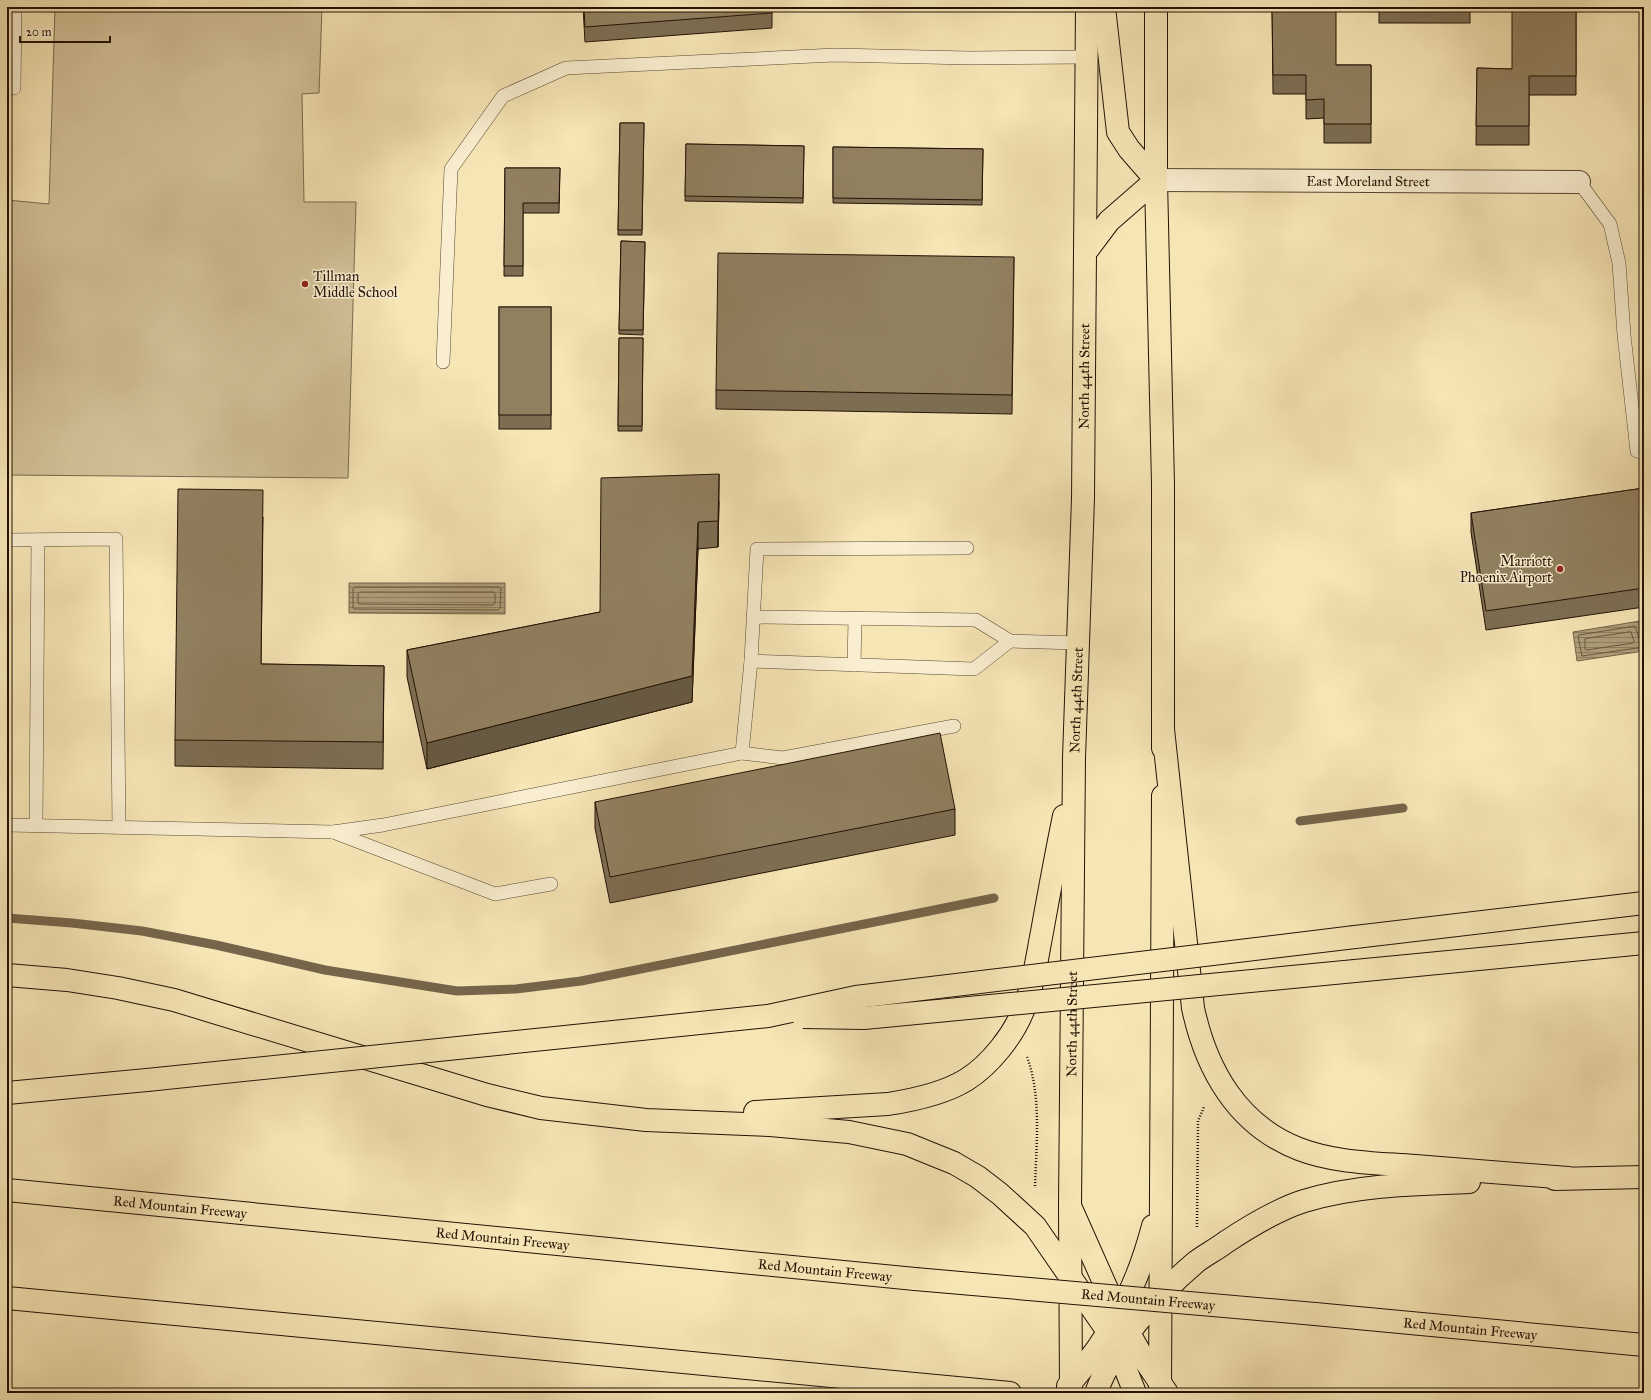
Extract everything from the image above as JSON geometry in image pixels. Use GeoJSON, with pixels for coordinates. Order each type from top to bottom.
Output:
{"type":"FeatureCollection","features":[{"type":"Feature","properties":{"kind":"main road","name":"North 44th Street"},"geometry":{"type":"LineString","coordinates":[[1068,1390],[1071,1280],[1070,1206],[1074,758],[1083,498],[1087,7]]}},
{"type":"Feature","properties":{"kind":"main road"},"geometry":{"type":"LineString","coordinates":[[1104,7],[1118,132],[1129,149],[1156,180]]}},
{"type":"Feature","properties":{"kind":"main road"},"geometry":{"type":"LineString","coordinates":[[1156,7],[1156,180],[1163,484],[1160,1199],[1162,1389]]}},
{"type":"Feature","properties":{"kind":"main road"},"geometry":{"type":"LineString","coordinates":[[1085,253],[1109,221],[1156,180]]}},
{"type":"Feature","properties":{"kind":"main road"},"geometry":{"type":"LineString","coordinates":[[1163,729],[1193,1008],[1198,1031],[1213,1070],[1234,1102],[1248,1118],[1265,1131],[1299,1149],[1318,1154],[1364,1162],[1568,1178]]}},
{"type":"Feature","properties":{"kind":"main road"},"geometry":{"type":"LineString","coordinates":[[646,1120],[888,1104],[909,1101],[948,1089],[966,1080],[980,1069],[1008,1038],[1017,1023],[1030,990],[1074,758]]}},
{"type":"Feature","properties":{"kind":"main road"},"geometry":{"type":"LineString","coordinates":[[7,1093],[768,1016],[856,997],[1644,903]]}},
{"type":"Feature","properties":{"kind":"main road"},"geometry":{"type":"LineString","coordinates":[[768,1016],[864,1018],[1644,943]]}},
{"type":"Feature","properties":{"kind":"main road"},"geometry":{"type":"LineString","coordinates":[[7,976],[67,980],[118,988],[174,1000],[487,1095],[541,1108],[646,1120],[770,1125],[848,1132],[906,1144],[932,1153],[954,1163],[978,1177],[1005,1198],[1035,1226],[1071,1280],[1119,1333],[1162,1389]]}},
{"type":"Feature","properties":{"kind":"main road"},"geometry":{"type":"LineString","coordinates":[[1068,1390],[1119,1333],[1198,1261],[1247,1228],[1303,1202],[1366,1188],[1568,1178],[1644,1177]]}},
{"type":"Feature","properties":{"kind":"main road","name":"Red Mountain Freeway"},"geometry":{"type":"LineString","coordinates":[[7,1190],[915,1279],[1315,1314],[1644,1345]]}},
{"type":"Feature","properties":{"kind":"main road"},"geometry":{"type":"LineString","coordinates":[[1096,1393],[1119,1333],[1140,1270],[1160,1199]]}},
{"type":"Feature","properties":{"kind":"main road"},"geometry":{"type":"LineString","coordinates":[[1070,1206],[1119,1333],[1135,1393]]}},
{"type":"Feature","properties":{"kind":"main road"},"geometry":{"type":"LineString","coordinates":[[7,1298],[1010,1393]]}},
{"type":"Feature","properties":{"kind":"street","name":"East Moreland Street"},"geometry":{"type":"LineString","coordinates":[[1156,180],[1579,182]]}},
{"type":"Feature","properties":{"kind":"lane"},"geometry":{"type":"LineString","coordinates":[[7,88],[14,88],[16,7]]}},
{"type":"Feature","properties":{"kind":"lane"},"geometry":{"type":"LineString","coordinates":[[443,362],[451,169],[503,96],[566,68],[835,55],[970,58],[1086,56]]}},
{"type":"Feature","properties":{"kind":"lane"},"geometry":{"type":"LineString","coordinates":[[1579,182],[1610,224],[1619,263],[1624,336],[1637,451],[1644,453]]}},
{"type":"Feature","properties":{"kind":"lane"},"geometry":{"type":"LineString","coordinates":[[7,540],[116,539],[119,827]]}},
{"type":"Feature","properties":{"kind":"lane"},"geometry":{"type":"LineString","coordinates":[[36,825],[38,540]]}},
{"type":"Feature","properties":{"kind":"lane"},"geometry":{"type":"LineString","coordinates":[[742,753],[750,661],[757,549],[967,548]]}},
{"type":"Feature","properties":{"kind":"lane"},"geometry":{"type":"LineString","coordinates":[[753,618],[976,620],[1010,641],[1078,643]]}},
{"type":"Feature","properties":{"kind":"lane"},"geometry":{"type":"LineString","coordinates":[[854,665],[855,619]]}},
{"type":"Feature","properties":{"kind":"lane"},"geometry":{"type":"LineString","coordinates":[[750,661],[974,669],[1010,641]]}},
{"type":"Feature","properties":{"kind":"lane"},"geometry":{"type":"LineString","coordinates":[[7,824],[333,832],[383,825],[742,753],[783,758],[954,726]]}},
{"type":"Feature","properties":{"kind":"lane"},"geometry":{"type":"LineString","coordinates":[[333,832],[495,894],[551,884]]}},
{"type":"Feature","properties":{"kind":"path"},"geometry":{"type":"LineString","coordinates":[[1026,1052],[1033,1073],[1037,1132],[1035,1189]]}},
{"type":"Feature","properties":{"kind":"path"},"geometry":{"type":"LineString","coordinates":[[1197,1227],[1198,1121],[1204,1106]]}},
{"type":"Feature","properties":{"kind":"shaded area"},"geometry":{"type":"Polygon","coordinates":[[[55,7],[322,7],[319,93],[302,94],[304,202],[356,202],[348,478],[7,475],[7,200],[49,204],[55,7]]]}},
{"type":"Feature","properties":{"kind":"water"},"geometry":{"type":"Polygon","coordinates":[[[349,583],[505,583],[505,614],[349,613],[349,583]]]}},
{"type":"Feature","properties":{"kind":"water"},"geometry":{"type":"Polygon","coordinates":[[[1640,621],[1644,651],[1577,661],[1573,632],[1640,621]]]}},
{"type":"Feature","properties":{"kind":"building"},"geometry":{"type":"Polygon","coordinates":[[[584,7],[772,7],[772,13],[585,27],[584,7]]]}},
{"type":"Feature","properties":{"kind":"building"},"geometry":{"type":"Polygon","coordinates":[[[1272,7],[1336,7],[1336,65],[1371,65],[1371,124],[1324,124],[1324,99],[1306,100],[1306,75],[1273,75],[1272,7]]]}},
{"type":"Feature","properties":{"kind":"building"},"geometry":{"type":"Polygon","coordinates":[[[1470,7],[1470,8],[1379,8],[1470,7]]]}},
{"type":"Feature","properties":{"kind":"building"},"geometry":{"type":"Polygon","coordinates":[[[1512,7],[1576,7],[1576,76],[1529,76],[1529,126],[1476,126],[1477,68],[1512,69],[1512,7]]]}},
{"type":"Feature","properties":{"kind":"building"},"geometry":{"type":"Polygon","coordinates":[[[620,123],[644,123],[642,230],[618,230],[620,123]]]}},
{"type":"Feature","properties":{"kind":"building"},"geometry":{"type":"Polygon","coordinates":[[[686,144],[804,146],[803,198],[685,196],[686,144]]]}},
{"type":"Feature","properties":{"kind":"building"},"geometry":{"type":"Polygon","coordinates":[[[833,147],[983,149],[982,200],[833,198],[833,147]]]}},
{"type":"Feature","properties":{"kind":"building"},"geometry":{"type":"Polygon","coordinates":[[[505,168],[560,168],[559,203],[523,203],[523,266],[504,266],[505,168]]]}},
{"type":"Feature","properties":{"kind":"building"},"geometry":{"type":"Polygon","coordinates":[[[621,241],[645,242],[643,330],[619,330],[621,241]]]}},
{"type":"Feature","properties":{"kind":"building"},"geometry":{"type":"Polygon","coordinates":[[[718,253],[1014,257],[1012,395],[716,390],[718,253]]]}},
{"type":"Feature","properties":{"kind":"building"},"geometry":{"type":"Polygon","coordinates":[[[499,307],[551,307],[551,415],[499,415],[499,307]]]}},
{"type":"Feature","properties":{"kind":"building"},"geometry":{"type":"Polygon","coordinates":[[[619,338],[643,338],[642,426],[618,426],[619,338]]]}},
{"type":"Feature","properties":{"kind":"building"},"geometry":{"type":"Polygon","coordinates":[[[719,474],[718,521],[698,522],[692,676],[427,743],[407,650],[600,612],[601,478],[719,474]]]}},
{"type":"Feature","properties":{"kind":"building","name":"Marriott Phoenix Airport"},"geometry":{"type":"Polygon","coordinates":[[[1644,488],[1644,588],[1486,611],[1471,513],[1644,488]]]}},
{"type":"Feature","properties":{"kind":"building"},"geometry":{"type":"Polygon","coordinates":[[[178,489],[263,490],[261,664],[384,666],[383,742],[175,740],[178,489]]]}},
{"type":"Feature","properties":{"kind":"building"},"geometry":{"type":"Polygon","coordinates":[[[940,733],[955,809],[610,877],[595,802],[940,733]]]}},
{"type":"Feature","properties":{"kind":"waterway"},"geometry":{"type":"LineString","coordinates":[[1300,821],[1403,808]]}},
{"type":"Feature","properties":{"kind":"waterway"},"geometry":{"type":"LineString","coordinates":[[7,918],[72,923],[142,931],[216,945],[325,970],[457,991],[516,989],[581,981],[994,898]]}},
{"type":"Feature","properties":{"kind":"place","name":"Tillman Middle School"},"geometry":{"type":"Point","coordinates":[305,284]}},
{"type":"Feature","properties":{"kind":"place","name":"Marriott Phoenix Airport"},"geometry":{"type":"Point","coordinates":[1560,569]}}]}
